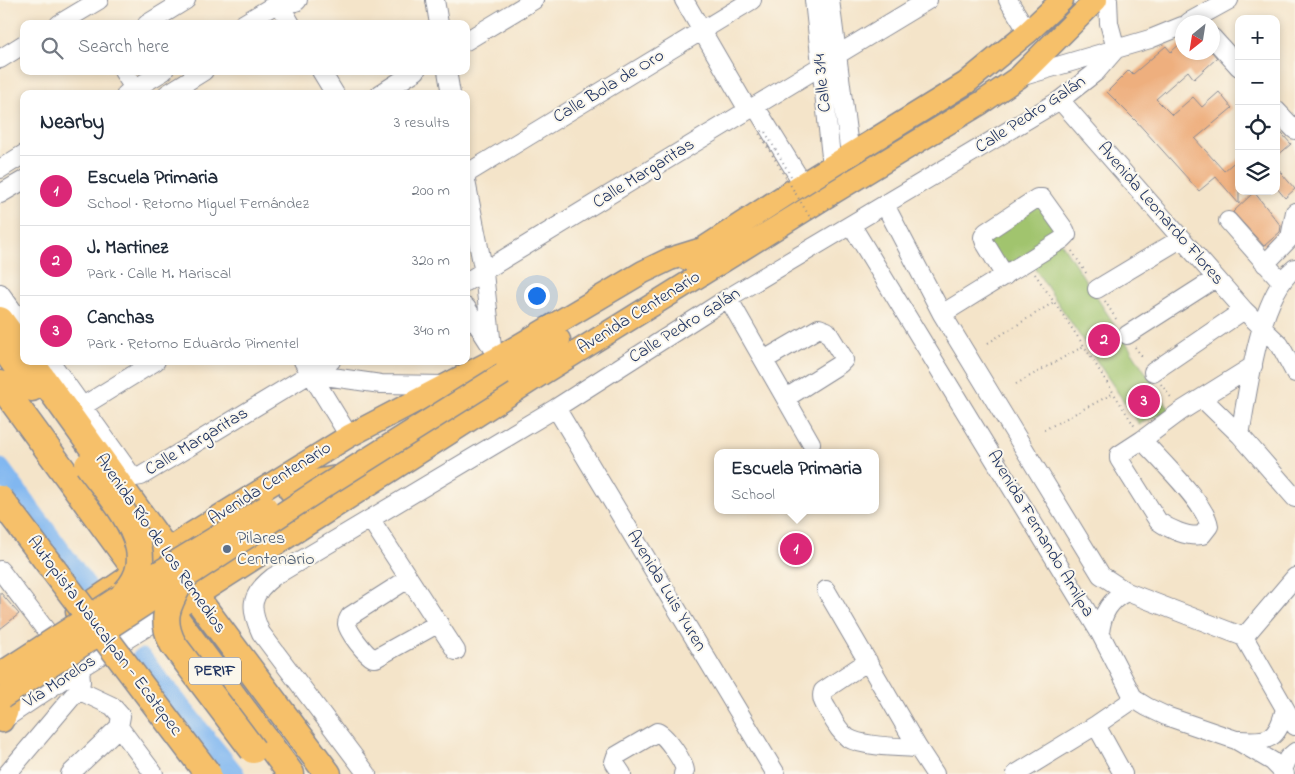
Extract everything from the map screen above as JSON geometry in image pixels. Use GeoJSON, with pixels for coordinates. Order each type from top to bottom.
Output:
{"type":"FeatureCollection","features":[{"type":"Feature","properties":{"kind":"highway"},"geometry":{"type":"LineString","coordinates":[[16,319],[20,336]]}},
{"type":"Feature","properties":{"kind":"highway"},"geometry":{"type":"LineString","coordinates":[[0,344],[130,524],[139,546],[139,565],[134,581],[130,582]]}},
{"type":"Feature","properties":{"kind":"highway","name":"Avenida Río de Los Remedios"},"geometry":{"type":"LineString","coordinates":[[33,365],[166,550],[189,588],[328,774]]}},
{"type":"Feature","properties":{"kind":"highway","name":"Avenida Río de Los Remedios"},"geometry":{"type":"LineString","coordinates":[[0,384],[130,582],[171,612],[291,774]]}},
{"type":"Feature","properties":{"kind":"highway","name":"Autopista Naucalpan - Ecatepec"},"geometry":{"type":"LineString","coordinates":[[0,499],[208,774]]}},
{"type":"Feature","properties":{"kind":"highway","name":"Autopista Naucalpan - Ecatepec"},"geometry":{"type":"LineString","coordinates":[[0,524],[190,774]]}},
{"type":"Feature","properties":{"kind":"highway"},"geometry":{"type":"LineString","coordinates":[[189,588],[170,600],[165,621],[167,633],[173,644],[272,774]]}},
{"type":"Feature","properties":{"kind":"main road","name":"Avenida Centenario"},"geometry":{"type":"LineString","coordinates":[[130,582],[166,550],[349,436],[664,276],[797,180],[841,160],[966,82],[1028,32],[1062,0]]}},
{"type":"Feature","properties":{"kind":"main road","name":"Avenida Centenario"},"geometry":{"type":"LineString","coordinates":[[189,588],[222,580],[543,373],[981,103],[1019,77],[1096,0]]}},
{"type":"Feature","properties":{"kind":"main road","name":"Avenida Centenario"},"geometry":{"type":"LineString","coordinates":[[171,612],[189,588],[497,360]]}},
{"type":"Feature","properties":{"kind":"main road"},"geometry":{"type":"LineString","coordinates":[[0,674],[130,582],[290,492],[315,482],[335,477],[382,478]]}},
{"type":"Feature","properties":{"kind":"main road"},"geometry":{"type":"LineString","coordinates":[[191,534],[188,540],[187,554],[192,566],[208,578],[222,580]]}},
{"type":"Feature","properties":{"kind":"main road","name":"Avenida Río de Los Remedios"},"geometry":{"type":"LineString","coordinates":[[0,665],[130,582]]}},
{"type":"Feature","properties":{"kind":"main road","name":"Vía Morelos"},"geometry":{"type":"LineString","coordinates":[[0,698],[189,588]]}},
{"type":"Feature","properties":{"kind":"main road"},"geometry":{"type":"LineString","coordinates":[[0,686],[7,697],[8,703],[1,721]]}},
{"type":"Feature","properties":{"kind":"street"},"geometry":{"type":"LineString","coordinates":[[67,20],[85,11],[99,0]]}},
{"type":"Feature","properties":{"kind":"street"},"geometry":{"type":"LineString","coordinates":[[154,20],[186,0]]}},
{"type":"Feature","properties":{"kind":"street"},"geometry":{"type":"LineString","coordinates":[[435,0],[438,20]]}},
{"type":"Feature","properties":{"kind":"street"},"geometry":{"type":"LineString","coordinates":[[470,39],[534,0]]}},
{"type":"Feature","properties":{"kind":"street"},"geometry":{"type":"LineString","coordinates":[[684,0],[797,180]]}},
{"type":"Feature","properties":{"kind":"street","name":"Calle Bola de Oro"},"geometry":{"type":"LineString","coordinates":[[470,172],[752,0]]}},
{"type":"Feature","properties":{"kind":"street","name":"Calle 314"},"geometry":{"type":"LineString","coordinates":[[814,0],[822,66],[841,160]]}},
{"type":"Feature","properties":{"kind":"street"},"geometry":{"type":"LineString","coordinates":[[830,0],[837,55],[841,160]]}},
{"type":"Feature","properties":{"kind":"street"},"geometry":{"type":"LineString","coordinates":[[837,55],[928,0]]}},
{"type":"Feature","properties":{"kind":"street"},"geometry":{"type":"LineString","coordinates":[[1008,0],[1028,32]]}},
{"type":"Feature","properties":{"kind":"street"},"geometry":{"type":"LineString","coordinates":[[1108,0],[1109,23],[1116,48]]}},
{"type":"Feature","properties":{"kind":"street"},"geometry":{"type":"LineString","coordinates":[[1204,15],[1229,0]]}},
{"type":"Feature","properties":{"kind":"street"},"geometry":{"type":"LineString","coordinates":[[251,20],[287,1],[287,20]]}},
{"type":"Feature","properties":{"kind":"street"},"geometry":{"type":"LineString","coordinates":[[1019,77],[1175,30]]}},
{"type":"Feature","properties":{"kind":"street"},"geometry":{"type":"LineString","coordinates":[[0,58],[20,46]]}},
{"type":"Feature","properties":{"kind":"street"},"geometry":{"type":"LineString","coordinates":[[1220,46],[1235,63]]}},
{"type":"Feature","properties":{"kind":"street","name":"Calle Pedro Galán"},"geometry":{"type":"LineString","coordinates":[[368,774],[260,633],[253,616],[253,600],[261,587],[273,577],[556,408],[728,298],[852,226],[1060,100],[1096,72],[1116,48]]}},
{"type":"Feature","properties":{"kind":"street"},"geometry":{"type":"LineString","coordinates":[[1060,65],[1068,64],[1077,72],[1078,80],[1074,90]]}},
{"type":"Feature","properties":{"kind":"street","name":"Calle Margaritas"},"geometry":{"type":"LineString","coordinates":[[470,280],[822,66]]}},
{"type":"Feature","properties":{"kind":"street"},"geometry":{"type":"LineString","coordinates":[[125,75],[132,90]]}},
{"type":"Feature","properties":{"kind":"street"},"geometry":{"type":"LineString","coordinates":[[136,90],[158,75]]}},
{"type":"Feature","properties":{"kind":"street"},"geometry":{"type":"LineString","coordinates":[[173,90],[198,75]]}},
{"type":"Feature","properties":{"kind":"street"},"geometry":{"type":"LineString","coordinates":[[323,75],[333,90]]}},
{"type":"Feature","properties":{"kind":"street"},"geometry":{"type":"LineString","coordinates":[[386,90],[410,75]]}},
{"type":"Feature","properties":{"kind":"street"},"geometry":{"type":"LineString","coordinates":[[448,75],[450,90]]}},
{"type":"Feature","properties":{"kind":"street","name":"Avenida Leonardo Flores"},"geometry":{"type":"LineString","coordinates":[[1060,100],[1244,310],[1280,345],[1295,373]]}},
{"type":"Feature","properties":{"kind":"street"},"geometry":{"type":"LineString","coordinates":[[1280,114],[1294,129]]}},
{"type":"Feature","properties":{"kind":"street"},"geometry":{"type":"LineString","coordinates":[[0,168],[20,156]]}},
{"type":"Feature","properties":{"kind":"street"},"geometry":{"type":"LineString","coordinates":[[0,194],[20,182]]}},
{"type":"Feature","properties":{"kind":"street"},"geometry":{"type":"LineString","coordinates":[[942,314],[1005,276],[1067,235],[1066,230],[1042,198],[1037,198],[986,232],[983,237],[1005,276]]}},
{"type":"Feature","properties":{"kind":"street"},"geometry":{"type":"LineString","coordinates":[[470,201],[484,273],[497,360]]}},
{"type":"Feature","properties":{"kind":"street","name":"Avenida Fernando Amilpa"},"geometry":{"type":"LineString","coordinates":[[885,205],[942,314],[1100,575],[1127,592],[1244,637]]}},
{"type":"Feature","properties":{"kind":"street"},"geometry":{"type":"LineString","coordinates":[[1265,264],[1290,238],[1295,212]]}},
{"type":"Feature","properties":{"kind":"street"},"geometry":{"type":"LineString","coordinates":[[1228,221],[1282,281]]}},
{"type":"Feature","properties":{"kind":"street","name":"Avenida Fernando Amilpa"},"geometry":{"type":"LineString","coordinates":[[852,226],[1076,592],[1100,633],[1134,699]]}},
{"type":"Feature","properties":{"kind":"street"},"geometry":{"type":"LineString","coordinates":[[1097,289],[1182,238]]}},
{"type":"Feature","properties":{"kind":"street"},"geometry":{"type":"LineString","coordinates":[[1240,435],[1261,327],[1282,281],[1295,268]]}},
{"type":"Feature","properties":{"kind":"street"},"geometry":{"type":"LineString","coordinates":[[1127,335],[1216,278]]}},
{"type":"Feature","properties":{"kind":"street"},"geometry":{"type":"LineString","coordinates":[[0,293],[16,319]]}},
{"type":"Feature","properties":{"kind":"street"},"geometry":{"type":"LineString","coordinates":[[728,298],[811,443]]}},
{"type":"Feature","properties":{"kind":"street"},"geometry":{"type":"LineString","coordinates":[[1153,372],[1244,310]]}},
{"type":"Feature","properties":{"kind":"street"},"geometry":{"type":"LineString","coordinates":[[470,314],[497,360]]}},
{"type":"Feature","properties":{"kind":"street"},"geometry":{"type":"LineString","coordinates":[[764,360],[819,328],[827,332],[844,357],[840,364],[786,398]]}},
{"type":"Feature","properties":{"kind":"street","name":"Calle Margaritas"},"geometry":{"type":"LineString","coordinates":[[53,365],[130,473],[135,477],[138,477],[307,367]]}},
{"type":"Feature","properties":{"kind":"street"},"geometry":{"type":"LineString","coordinates":[[82,406],[149,365]]}},
{"type":"Feature","properties":{"kind":"street"},"geometry":{"type":"LineString","coordinates":[[1142,440],[1200,504],[1209,519],[1210,526],[1202,535],[1188,534],[1166,526],[1151,513],[1118,457],[1120,453],[1253,366]]}},
{"type":"Feature","properties":{"kind":"street"},"geometry":{"type":"LineString","coordinates":[[307,367],[381,384],[448,385]]}},
{"type":"Feature","properties":{"kind":"street"},"geometry":{"type":"LineString","coordinates":[[307,367],[349,436]]}},
{"type":"Feature","properties":{"kind":"street"},"geometry":{"type":"LineString","coordinates":[[1202,398],[1240,435],[1295,498]]}},
{"type":"Feature","properties":{"kind":"street","name":"Avenida Luis Yuren"},"geometry":{"type":"LineString","coordinates":[[556,408],[776,774]]}},
{"type":"Feature","properties":{"kind":"street"},"geometry":{"type":"LineString","coordinates":[[371,520],[456,650]]}},
{"type":"Feature","properties":{"kind":"street"},"geometry":{"type":"LineString","coordinates":[[0,570],[48,633],[80,668],[81,682],[78,690],[7,769]]}},
{"type":"Feature","properties":{"kind":"street"},"geometry":{"type":"LineString","coordinates":[[1076,592],[1084,590],[1100,575]]}},
{"type":"Feature","properties":{"kind":"street"},"geometry":{"type":"LineString","coordinates":[[1295,577],[1244,637],[1290,707],[1295,726]]}},
{"type":"Feature","properties":{"kind":"street"},"geometry":{"type":"LineString","coordinates":[[408,579],[350,616],[347,623],[355,637],[369,656],[376,658],[438,623]]}},
{"type":"Feature","properties":{"kind":"street"},"geometry":{"type":"LineString","coordinates":[[826,590],[918,748],[936,774]]}},
{"type":"Feature","properties":{"kind":"street"},"geometry":{"type":"LineString","coordinates":[[1100,633],[1107,609],[1116,597],[1127,592]]}},
{"type":"Feature","properties":{"kind":"street","name":"Vía Morelos"},"geometry":{"type":"LineString","coordinates":[[1,721],[80,668],[171,612]]}},
{"type":"Feature","properties":{"kind":"street"},"geometry":{"type":"LineString","coordinates":[[868,661],[823,691],[822,697],[832,718],[850,739],[870,744],[918,748]]}},
{"type":"Feature","properties":{"kind":"street"},"geometry":{"type":"LineString","coordinates":[[70,774],[119,727],[121,716],[118,711],[78,690]]}},
{"type":"Feature","properties":{"kind":"street"},"geometry":{"type":"LineString","coordinates":[[1016,774],[1096,725],[1134,699],[1147,708],[1166,716],[1236,740],[1256,750],[1284,772],[1288,758],[1295,752]]}},
{"type":"Feature","properties":{"kind":"street"},"geometry":{"type":"LineString","coordinates":[[1236,740],[1267,740],[1279,728],[1290,707]]}},
{"type":"Feature","properties":{"kind":"street"},"geometry":{"type":"LineString","coordinates":[[1096,725],[1123,774]]}},
{"type":"Feature","properties":{"kind":"street"},"geometry":{"type":"LineString","coordinates":[[119,727],[154,774]]}},
{"type":"Feature","properties":{"kind":"street"},"geometry":{"type":"LineString","coordinates":[[622,774],[614,762],[616,756],[657,732],[665,738],[684,765],[685,771],[683,774]]}},
{"type":"Feature","properties":{"kind":"path"},"geometry":{"type":"LineString","coordinates":[[797,180],[764,130],[759,133],[812,219],[839,202]]}},
{"type":"Feature","properties":{"kind":"path"},"geometry":{"type":"LineString","coordinates":[[1026,262],[1084,346],[1142,440]]}},
{"type":"Feature","properties":{"kind":"path"},"geometry":{"type":"LineString","coordinates":[[988,343],[1054,302]]}},
{"type":"Feature","properties":{"kind":"path"},"geometry":{"type":"LineString","coordinates":[[1016,384],[1084,346]]}},
{"type":"Feature","properties":{"kind":"path"},"geometry":{"type":"LineString","coordinates":[[1044,430],[1114,393]]}},
{"type":"Feature","properties":{"kind":"green space"},"geometry":{"type":"Polygon","coordinates":[[[1039,196],[1061,235],[1058,238],[1170,410],[1139,424],[1027,257],[1003,270],[981,232],[1039,196]]]}},
{"type":"Feature","properties":{"kind":"building"},"geometry":{"type":"Polygon","coordinates":[[[1166,46],[1171,52],[1175,48],[1175,60],[1215,60],[1194,79],[1188,71],[1156,99],[1172,115],[1193,97],[1202,107],[1219,92],[1232,108],[1195,139],[1224,171],[1235,161],[1235,195],[1239,195],[1239,204],[1216,177],[1199,191],[1136,121],[1107,92],[1129,70],[1133,74],[1166,46]]]}},
{"type":"Feature","properties":{"kind":"building"},"geometry":{"type":"Polygon","coordinates":[[[1280,132],[1291,144],[1280,154],[1280,132]]]}},
{"type":"Feature","properties":{"kind":"building"},"geometry":{"type":"Polygon","coordinates":[[[1280,172],[1295,189],[1285,198],[1280,192],[1280,172]]]}},
{"type":"Feature","properties":{"kind":"building"},"geometry":{"type":"Polygon","coordinates":[[[1251,195],[1256,195],[1281,226],[1280,232],[1264,246],[1233,212],[1251,195]]]}},
{"type":"Feature","properties":{"kind":"building"},"geometry":{"type":"Polygon","coordinates":[[[0,592],[19,614],[0,629],[0,592]]]}},
{"type":"Feature","properties":{"kind":"waterway"},"geometry":{"type":"LineString","coordinates":[[0,469],[86,586]]}},
{"type":"Feature","properties":{"kind":"waterway"},"geometry":{"type":"LineString","coordinates":[[142,659],[234,774]]}},
{"type":"Feature","properties":{"kind":"place","name":"J. Martinez"},"geometry":{"type":"Point","coordinates":[1104,340]}},
{"type":"Feature","properties":{"kind":"place","name":"Canchas"},"geometry":{"type":"Point","coordinates":[1144,401]}},
{"type":"Feature","properties":{"kind":"place","name":"Pilares Centenario"},"geometry":{"type":"Point","coordinates":[227,549]}},
{"type":"Feature","properties":{"kind":"place","name":"Escuela Primaria"},"geometry":{"type":"Point","coordinates":[796,549]}}]}
